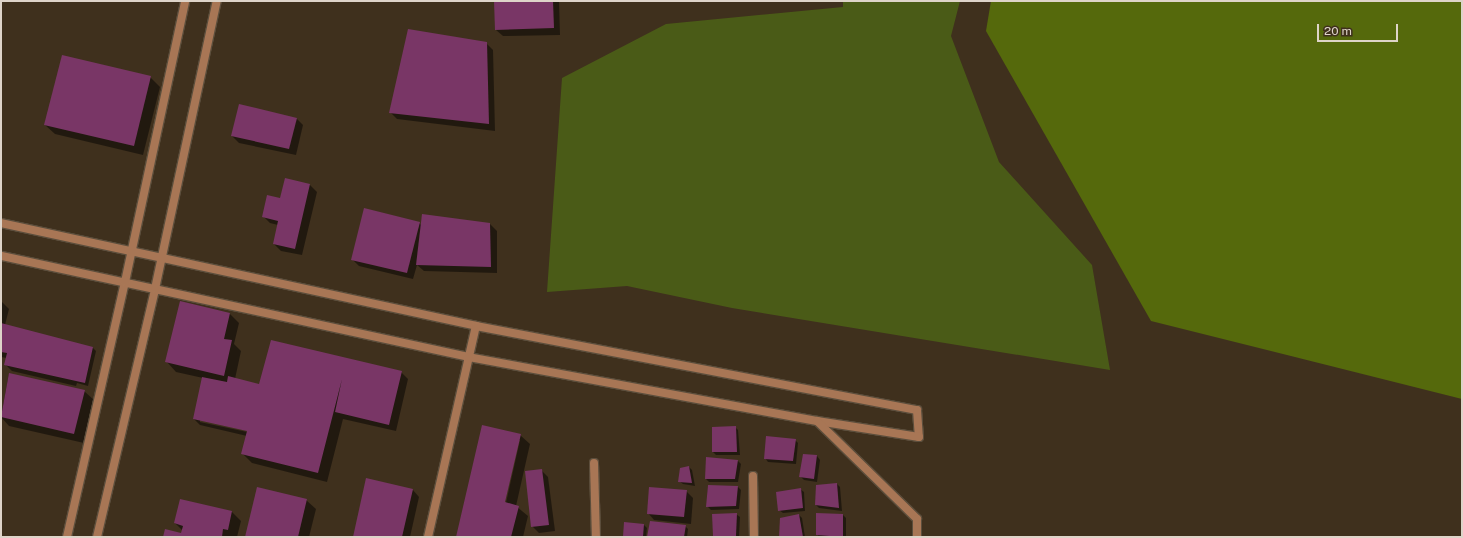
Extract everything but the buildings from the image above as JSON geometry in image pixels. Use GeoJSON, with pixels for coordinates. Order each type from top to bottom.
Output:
{"type":"FeatureCollection","features":[{"type":"Feature","properties":{"kind":"street"},"geometry":{"type":"LineString","coordinates":[[67,537],[132,252],[185,1]]}},
{"type":"Feature","properties":{"kind":"street"},"geometry":{"type":"LineString","coordinates":[[97,537],[156,289],[217,1]]}},
{"type":"Feature","properties":{"kind":"street"},"geometry":{"type":"LineString","coordinates":[[1,223],[476,326],[918,410],[919,438],[817,422],[469,357],[1,256]]}},
{"type":"Feature","properties":{"kind":"street"},"geometry":{"type":"LineString","coordinates":[[428,537],[476,326]]}},
{"type":"Feature","properties":{"kind":"street"},"geometry":{"type":"LineString","coordinates":[[817,422],[917,519],[917,537]]}},
{"type":"Feature","properties":{"kind":"street"},"geometry":{"type":"LineString","coordinates":[[594,463],[596,537]]}},
{"type":"Feature","properties":{"kind":"street"},"geometry":{"type":"LineString","coordinates":[[754,476],[754,537]]}},
{"type":"Feature","properties":{"kind":"green space"},"geometry":{"type":"Polygon","coordinates":[[[843,1],[960,1],[951,36],[999,162],[1092,265],[1110,370],[732,308],[627,286],[547,292],[562,78],[666,24],[843,7],[843,1]]]}},
{"type":"Feature","properties":{"kind":"green space"},"geometry":{"type":"Polygon","coordinates":[[[991,1],[1462,1],[1462,399],[1151,321],[986,31],[991,1]]]}}]}
